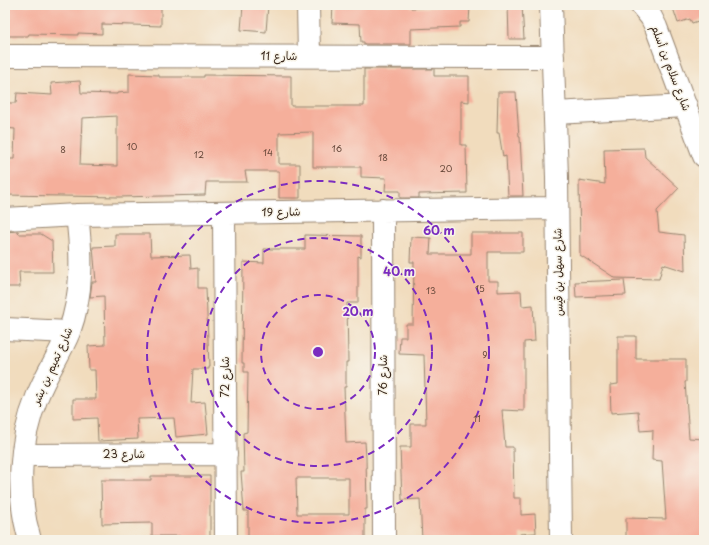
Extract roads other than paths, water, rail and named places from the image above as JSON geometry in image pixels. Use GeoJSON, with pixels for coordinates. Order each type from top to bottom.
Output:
{"type":"FeatureCollection","features":[{"type":"Feature","properties":{"kind":"street"},"geometry":{"type":"LineString","coordinates":[[308,5],[309,56]]}},
{"type":"Feature","properties":{"kind":"street","name":"شارع سهل بن قيس"},"geometry":{"type":"LineString","coordinates":[[551,5],[557,208],[561,540]]}},
{"type":"Feature","properties":{"kind":"street","name":"شارع سلام بن أسلم"},"geometry":{"type":"LineString","coordinates":[[641,5],[651,17],[656,27],[704,156]]}},
{"type":"Feature","properties":{"kind":"street","name":"شارع 11"},"geometry":{"type":"LineString","coordinates":[[5,56],[553,57]]}},
{"type":"Feature","properties":{"kind":"street"},"geometry":{"type":"LineString","coordinates":[[555,112],[686,106]]}},
{"type":"Feature","properties":{"kind":"street","name":"شارع 19"},"geometry":{"type":"LineString","coordinates":[[5,219],[77,215],[557,208]]}},
{"type":"Feature","properties":{"kind":"street","name":"شارع 76"},"geometry":{"type":"LineString","coordinates":[[383,210],[384,540]]}},
{"type":"Feature","properties":{"kind":"street","name":"شارع 72"},"geometry":{"type":"LineString","coordinates":[[224,214],[226,540]]}},
{"type":"Feature","properties":{"kind":"street","name":"شارع تميم بن بشر"},"geometry":{"type":"LineString","coordinates":[[30,540],[24,514],[14,498],[21,472],[29,422],[36,397],[69,332],[75,310],[81,262],[77,215]]}},
{"type":"Feature","properties":{"kind":"street"},"geometry":{"type":"LineString","coordinates":[[5,329],[69,332]]}},
{"type":"Feature","properties":{"kind":"street","name":"شارع 23"},"geometry":{"type":"LineString","coordinates":[[23,455],[226,454]]}}]}
